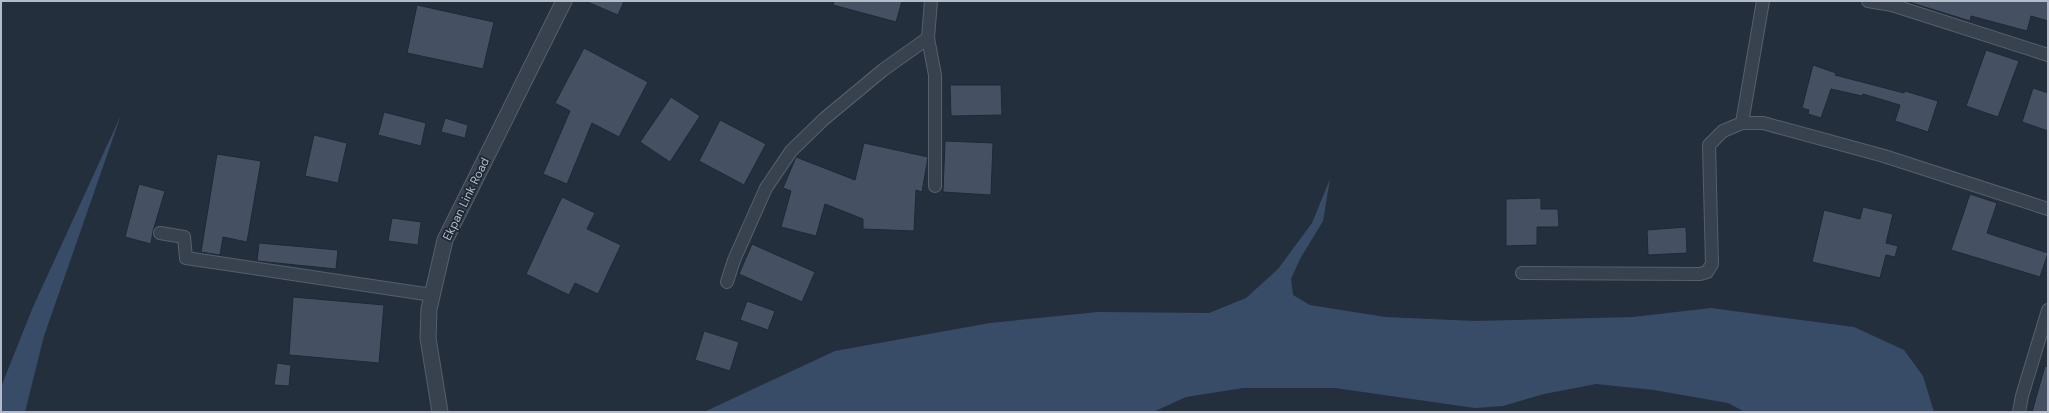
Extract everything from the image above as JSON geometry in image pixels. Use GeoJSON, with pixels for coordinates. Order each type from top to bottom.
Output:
{"type":"FeatureCollection","features":[{"type":"Feature","properties":{"kind":"street","name":"Ekpan Link Road"},"geometry":{"type":"LineString","coordinates":[[440,412],[428,338],[429,309],[445,240],[564,1]]}},
{"type":"Feature","properties":{"kind":"street"},"geometry":{"type":"LineString","coordinates":[[931,1],[928,38],[935,75],[936,186]]}},
{"type":"Feature","properties":{"kind":"street"},"geometry":{"type":"LineString","coordinates":[[1742,123],[1763,1]]}},
{"type":"Feature","properties":{"kind":"street"},"geometry":{"type":"LineString","coordinates":[[1868,1],[1892,5],[2048,55]]}},
{"type":"Feature","properties":{"kind":"street"},"geometry":{"type":"LineString","coordinates":[[727,282],[734,260],[766,188],[791,151],[824,119],[883,70],[928,38]]}},
{"type":"Feature","properties":{"kind":"street"},"geometry":{"type":"LineString","coordinates":[[1522,273],[1700,274],[1707,272],[1712,264],[1709,145],[1723,131],[1742,123],[1763,123],[1884,156],[2048,209]]}},
{"type":"Feature","properties":{"kind":"street"},"geometry":{"type":"LineString","coordinates":[[160,232],[184,236],[186,258],[432,295]]}},
{"type":"Feature","properties":{"kind":"street"},"geometry":{"type":"LineString","coordinates":[[2020,412],[2022,396],[2042,350],[2048,310]]}},
{"type":"Feature","properties":{"kind":"water"},"geometry":{"type":"Polygon","coordinates":[[[121,115],[44,336],[25,412],[1,412],[1,387],[33,307],[121,115]]]}},
{"type":"Feature","properties":{"kind":"water"},"geometry":{"type":"Polygon","coordinates":[[[1330,179],[1323,221],[1300,259],[1291,279],[1293,295],[1310,305],[1385,317],[1475,321],[1633,317],[1711,308],[1854,327],[1904,350],[1923,376],[1934,412],[1745,412],[1728,403],[1654,390],[1596,384],[1544,394],[1503,406],[1475,408],[1335,388],[1243,388],[1186,397],[1153,412],[704,412],[835,351],[990,323],[1098,312],[1209,313],[1246,298],[1278,269],[1312,223],[1330,179]]]}},
{"type":"Feature","properties":{"kind":"building"},"geometry":{"type":"Polygon","coordinates":[[[585,1],[624,1],[618,15],[585,1]]]}},
{"type":"Feature","properties":{"kind":"building"},"geometry":{"type":"Polygon","coordinates":[[[834,1],[902,1],[896,22],[833,5],[834,1]]]}},
{"type":"Feature","properties":{"kind":"building"},"geometry":{"type":"Polygon","coordinates":[[[1912,1],[2048,1],[2048,21],[2031,16],[2027,31],[1971,16],[1970,21],[1912,3],[1912,1]]]}},
{"type":"Feature","properties":{"kind":"building"},"geometry":{"type":"Polygon","coordinates":[[[417,5],[494,22],[483,69],[407,53],[417,5]]]}},
{"type":"Feature","properties":{"kind":"building"},"geometry":{"type":"Polygon","coordinates":[[[584,48],[648,82],[619,137],[592,123],[567,184],[543,174],[570,111],[555,103],[584,48]]]}},
{"type":"Feature","properties":{"kind":"building"},"geometry":{"type":"Polygon","coordinates":[[[1986,50],[2019,61],[1998,117],[1966,106],[1986,50]]]}},
{"type":"Feature","properties":{"kind":"building"},"geometry":{"type":"Polygon","coordinates":[[[1813,65],[1836,73],[1835,75],[1904,93],[1905,91],[1938,101],[1928,132],[1895,121],[1900,105],[1863,94],[1862,96],[1831,89],[1821,118],[1808,114],[1809,110],[1802,108],[1813,65]]]}},
{"type":"Feature","properties":{"kind":"building"},"geometry":{"type":"Polygon","coordinates":[[[950,85],[1001,85],[1002,115],[951,116],[950,85]]]}},
{"type":"Feature","properties":{"kind":"building"},"geometry":{"type":"Polygon","coordinates":[[[2033,88],[2048,93],[2048,131],[2022,122],[2033,88]]]}},
{"type":"Feature","properties":{"kind":"building"},"geometry":{"type":"Polygon","coordinates":[[[671,97],[700,116],[670,162],[640,142],[671,97]]]}},
{"type":"Feature","properties":{"kind":"building"},"geometry":{"type":"Polygon","coordinates":[[[384,112],[426,123],[421,146],[378,135],[384,112]]]}},
{"type":"Feature","properties":{"kind":"building"},"geometry":{"type":"Polygon","coordinates":[[[445,118],[468,125],[465,138],[441,132],[445,118]]]}},
{"type":"Feature","properties":{"kind":"building"},"geometry":{"type":"Polygon","coordinates":[[[720,120],[766,144],[744,185],[699,161],[720,120]]]}},
{"type":"Feature","properties":{"kind":"building"},"geometry":{"type":"Polygon","coordinates":[[[314,135],[347,143],[338,183],[305,176],[314,135]]]}},
{"type":"Feature","properties":{"kind":"building"},"geometry":{"type":"Polygon","coordinates":[[[945,141],[993,143],[991,195],[943,192],[945,141]]]}},
{"type":"Feature","properties":{"kind":"building"},"geometry":{"type":"Polygon","coordinates":[[[864,143],[928,157],[922,192],[916,190],[914,231],[863,229],[863,219],[825,204],[816,236],[781,227],[791,191],[783,188],[796,157],[855,180],[864,143]]]}},
{"type":"Feature","properties":{"kind":"building"},"geometry":{"type":"Polygon","coordinates":[[[217,154],[261,161],[247,242],[223,237],[220,255],[201,252],[217,154]]]}},
{"type":"Feature","properties":{"kind":"building"},"geometry":{"type":"Polygon","coordinates":[[[139,184],[165,191],[153,231],[151,244],[125,237],[139,184]]]}},
{"type":"Feature","properties":{"kind":"building"},"geometry":{"type":"Polygon","coordinates":[[[1970,194],[1997,203],[1987,233],[2048,253],[2040,277],[1951,250],[1970,194]]]}},
{"type":"Feature","properties":{"kind":"building"},"geometry":{"type":"Polygon","coordinates":[[[562,197],[595,213],[587,229],[621,245],[598,294],[575,283],[569,295],[526,274],[562,197]]]}},
{"type":"Feature","properties":{"kind":"building"},"geometry":{"type":"Polygon","coordinates":[[[1541,198],[1541,209],[1558,209],[1559,227],[1537,227],[1537,245],[1506,246],[1506,199],[1541,198]]]}},
{"type":"Feature","properties":{"kind":"building"},"geometry":{"type":"Polygon","coordinates":[[[1863,207],[1893,214],[1886,243],[1898,246],[1895,257],[1886,255],[1880,278],[1812,262],[1824,210],[1860,219],[1863,207]]]}},
{"type":"Feature","properties":{"kind":"building"},"geometry":{"type":"Polygon","coordinates":[[[392,218],[421,222],[418,245],[388,241],[392,218]]]}},
{"type":"Feature","properties":{"kind":"building"},"geometry":{"type":"Polygon","coordinates":[[[1686,227],[1687,253],[1648,255],[1647,230],[1686,227]]]}},
{"type":"Feature","properties":{"kind":"building"},"geometry":{"type":"Polygon","coordinates":[[[259,243],[338,250],[336,269],[257,261],[259,243]]]}},
{"type":"Feature","properties":{"kind":"building"},"geometry":{"type":"Polygon","coordinates":[[[752,244],[815,272],[802,302],[739,274],[752,244]]]}},
{"type":"Feature","properties":{"kind":"building"},"geometry":{"type":"Polygon","coordinates":[[[293,297],[384,305],[379,363],[289,355],[293,297]]]}},
{"type":"Feature","properties":{"kind":"building"},"geometry":{"type":"Polygon","coordinates":[[[747,301],[775,311],[768,330],[740,320],[747,301]]]}},
{"type":"Feature","properties":{"kind":"building"},"geometry":{"type":"Polygon","coordinates":[[[704,331],[739,342],[730,371],[695,360],[704,331]]]}},
{"type":"Feature","properties":{"kind":"building"},"geometry":{"type":"Polygon","coordinates":[[[277,363],[291,365],[289,386],[274,385],[277,363]]]}},
{"type":"Feature","properties":{"kind":"building"},"geometry":{"type":"Polygon","coordinates":[[[2045,366],[2048,367],[2048,412],[2032,412],[2045,366]]]}}]}
